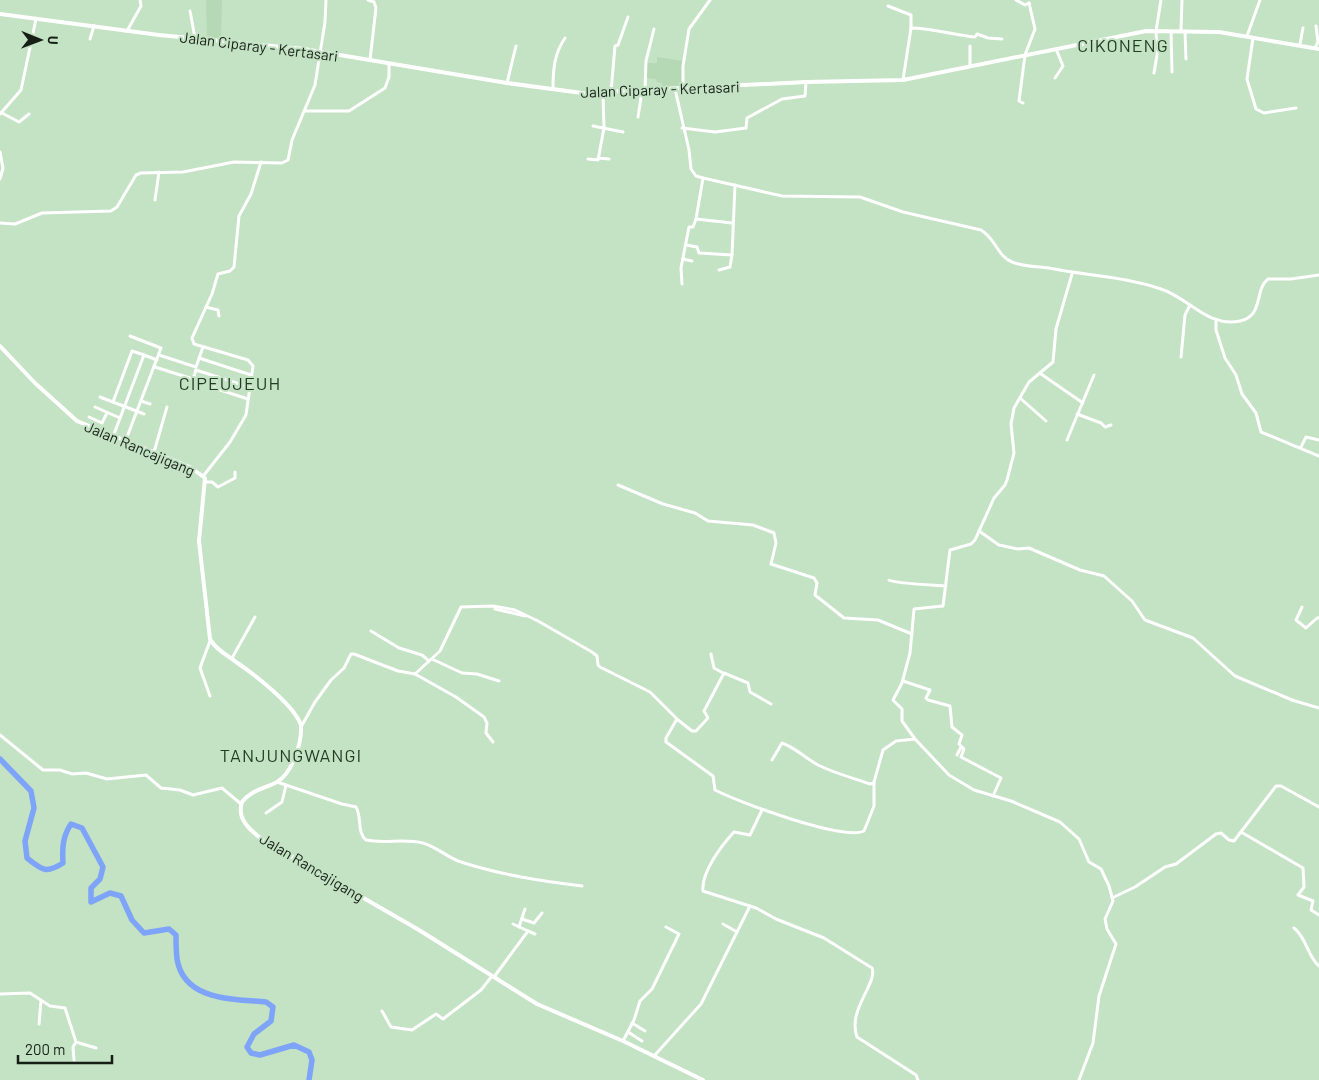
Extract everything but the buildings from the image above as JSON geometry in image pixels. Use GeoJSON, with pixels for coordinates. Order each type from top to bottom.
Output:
{"type":"FeatureCollection","features":[{"type":"Feature","properties":{"kind":"main road","name":"Jalan Ciparay - Kertasari"},"geometry":{"type":"LineString","coordinates":[[0,14],[127,31],[319,52],[553,90],[603,93],[806,82],[903,80],[1136,32],[1171,30],[1247,36],[1317,48]]}},
{"type":"Feature","properties":{"kind":"main road","name":"Jalan Rancajigang"},"geometry":{"type":"LineString","coordinates":[[0,346],[72,417],[87,426],[114,434],[204,475],[206,482],[199,541],[210,641]]}},
{"type":"Feature","properties":{"kind":"main road"},"geometry":{"type":"LineString","coordinates":[[210,641],[285,704],[299,721],[301,727],[294,760],[288,772],[277,782],[252,792],[241,804]]}},
{"type":"Feature","properties":{"kind":"main road","name":"Jalan Rancajigang"},"geometry":{"type":"LineString","coordinates":[[241,804],[241,814],[246,825],[263,840],[419,930],[544,1007],[623,1041],[703,1080]]}},
{"type":"Feature","properties":{"kind":"street"},"geometry":{"type":"LineString","coordinates":[[127,31],[141,4],[140,0]]}},
{"type":"Feature","properties":{"kind":"street"},"geometry":{"type":"LineString","coordinates":[[0,222],[15,224],[30,216],[42,213],[112,211],[117,207],[136,175],[159,172],[183,172],[234,162],[282,162],[288,160],[292,140],[315,85],[325,22],[326,0]]}},
{"type":"Feature","properties":{"kind":"street"},"geometry":{"type":"LineString","coordinates":[[368,0],[374,2],[376,8],[370,60]]}},
{"type":"Feature","properties":{"kind":"street"},"geometry":{"type":"LineString","coordinates":[[683,88],[689,29],[710,0]]}},
{"type":"Feature","properties":{"kind":"street"},"geometry":{"type":"LineString","coordinates":[[1016,0],[1025,5],[1030,2],[1035,26],[1025,55],[1019,101],[1023,103]]}},
{"type":"Feature","properties":{"kind":"street"},"geometry":{"type":"LineString","coordinates":[[1154,73],[1157,57],[1156,31],[1161,0]]}},
{"type":"Feature","properties":{"kind":"street"},"geometry":{"type":"LineString","coordinates":[[1182,0],[1186,59]]}},
{"type":"Feature","properties":{"kind":"street"},"geometry":{"type":"LineString","coordinates":[[1247,36],[1260,0]]}},
{"type":"Feature","properties":{"kind":"street"},"geometry":{"type":"LineString","coordinates":[[888,6],[911,15],[911,28],[903,80]]}},
{"type":"Feature","properties":{"kind":"street"},"geometry":{"type":"LineString","coordinates":[[190,11],[195,38]]}},
{"type":"Feature","properties":{"kind":"street"},"geometry":{"type":"LineString","coordinates":[[611,92],[615,46],[618,45],[628,17]]}},
{"type":"Feature","properties":{"kind":"street"},"geometry":{"type":"LineString","coordinates":[[29,114],[19,122],[1,114],[21,90],[36,19]]}},
{"type":"Feature","properties":{"kind":"street"},"geometry":{"type":"LineString","coordinates":[[90,39],[94,26]]}},
{"type":"Feature","properties":{"kind":"street"},"geometry":{"type":"LineString","coordinates":[[1316,26],[1317,48]]}},
{"type":"Feature","properties":{"kind":"street"},"geometry":{"type":"LineString","coordinates":[[911,28],[929,28],[952,34],[975,36],[977,34],[988,38],[1002,39]]}},
{"type":"Feature","properties":{"kind":"street"},"geometry":{"type":"LineString","coordinates":[[1300,44],[1303,28]]}},
{"type":"Feature","properties":{"kind":"street"},"geometry":{"type":"LineString","coordinates":[[638,117],[644,90],[646,61],[654,29]]}},
{"type":"Feature","properties":{"kind":"street"},"geometry":{"type":"LineString","coordinates":[[1171,30],[1172,72]]}},
{"type":"Feature","properties":{"kind":"street"},"geometry":{"type":"LineString","coordinates":[[1254,37],[1247,78],[1256,109],[1264,114],[1296,108]]}},
{"type":"Feature","properties":{"kind":"street"},"geometry":{"type":"LineString","coordinates":[[553,90],[554,62],[557,52],[566,38]]}},
{"type":"Feature","properties":{"kind":"street"},"geometry":{"type":"LineString","coordinates":[[507,83],[516,46]]}},
{"type":"Feature","properties":{"kind":"street"},"geometry":{"type":"LineString","coordinates":[[970,46],[970,66]]}},
{"type":"Feature","properties":{"kind":"street"},"geometry":{"type":"LineString","coordinates":[[1055,78],[1063,66],[1056,49]]}},
{"type":"Feature","properties":{"kind":"street"},"geometry":{"type":"LineString","coordinates":[[305,111],[342,112],[354,108],[385,88],[389,77],[389,63]]}},
{"type":"Feature","properties":{"kind":"street"},"geometry":{"type":"LineString","coordinates":[[682,128],[715,132],[746,128],[748,117],[769,104],[786,98],[805,96],[806,82]]}},
{"type":"Feature","properties":{"kind":"street"},"geometry":{"type":"LineString","coordinates":[[675,89],[682,128],[689,150],[691,169],[696,176],[782,196],[830,197],[845,195],[866,198],[903,212],[981,230],[991,236],[998,250],[1012,263],[1072,274],[1114,277],[1141,282],[1174,294],[1216,320],[1239,321],[1250,317],[1257,307],[1264,283],[1268,279],[1291,279],[1319,275]]}},
{"type":"Feature","properties":{"kind":"street"},"geometry":{"type":"LineString","coordinates":[[598,158],[604,128],[603,93]]}},
{"type":"Feature","properties":{"kind":"street"},"geometry":{"type":"LineString","coordinates":[[593,126],[623,132]]}},
{"type":"Feature","properties":{"kind":"street"},"geometry":{"type":"LineString","coordinates":[[0,152],[3,168],[0,179]]}},
{"type":"Feature","properties":{"kind":"street"},"geometry":{"type":"LineString","coordinates":[[588,159],[609,158]]}},
{"type":"Feature","properties":{"kind":"street"},"geometry":{"type":"LineString","coordinates":[[204,475],[230,442],[244,417],[252,366],[248,360],[194,344],[192,341],[218,274],[234,268],[240,216],[251,194],[261,162]]}},
{"type":"Feature","properties":{"kind":"street"},"geometry":{"type":"LineString","coordinates":[[155,200],[159,172]]}},
{"type":"Feature","properties":{"kind":"street"},"geometry":{"type":"LineString","coordinates":[[682,284],[681,268],[689,227],[693,227],[696,219],[703,178]]}},
{"type":"Feature","properties":{"kind":"street"},"geometry":{"type":"LineString","coordinates":[[719,270],[730,267],[735,185]]}},
{"type":"Feature","properties":{"kind":"street"},"geometry":{"type":"LineString","coordinates":[[696,219],[732,223]]}},
{"type":"Feature","properties":{"kind":"street"},"geometry":{"type":"LineString","coordinates":[[686,246],[697,247],[699,253],[732,255]]}},
{"type":"Feature","properties":{"kind":"street"},"geometry":{"type":"LineString","coordinates":[[683,259],[692,261]]}},
{"type":"Feature","properties":{"kind":"street"},"geometry":{"type":"LineString","coordinates":[[1072,274],[1056,329],[1053,362],[1030,382],[1014,408],[1012,417],[1014,453],[1005,486],[994,498],[979,532],[971,544],[950,550],[943,606],[914,609],[910,653],[903,681],[893,700],[902,709],[902,720],[915,739],[949,775],[974,790],[1011,801],[1067,827],[1079,839],[1089,862],[1101,869],[1112,898],[1112,904],[1105,919],[1107,929],[1116,941],[1116,949],[1108,965],[1099,996],[1094,1043],[1079,1080]]}},
{"type":"Feature","properties":{"kind":"street"},"geometry":{"type":"LineString","coordinates":[[1181,357],[1185,315],[1190,305]]}},
{"type":"Feature","properties":{"kind":"street"},"geometry":{"type":"LineString","coordinates":[[206,307],[218,310],[219,316]]}},
{"type":"Feature","properties":{"kind":"street"},"geometry":{"type":"LineString","coordinates":[[1216,320],[1216,330],[1224,358],[1236,375],[1242,394],[1256,412],[1261,432],[1319,456]]}},
{"type":"Feature","properties":{"kind":"street"},"geometry":{"type":"LineString","coordinates":[[127,437],[162,348],[130,336]]}},
{"type":"Feature","properties":{"kind":"street"},"geometry":{"type":"LineString","coordinates":[[155,367],[192,379],[203,347]]}},
{"type":"Feature","properties":{"kind":"street"},"geometry":{"type":"LineString","coordinates":[[113,402],[130,350],[157,360]]}},
{"type":"Feature","properties":{"kind":"street"},"geometry":{"type":"LineString","coordinates":[[114,434],[144,355]]}},
{"type":"Feature","properties":{"kind":"street"},"geometry":{"type":"LineString","coordinates":[[159,355],[249,387]]}},
{"type":"Feature","properties":{"kind":"street"},"geometry":{"type":"LineString","coordinates":[[199,358],[250,375]]}},
{"type":"Feature","properties":{"kind":"street"},"geometry":{"type":"LineString","coordinates":[[1041,374],[1083,403]]}},
{"type":"Feature","properties":{"kind":"street"},"geometry":{"type":"LineString","coordinates":[[1067,440],[1094,375]]}},
{"type":"Feature","properties":{"kind":"street"},"geometry":{"type":"LineString","coordinates":[[217,377],[214,388],[248,399]]}},
{"type":"Feature","properties":{"kind":"street"},"geometry":{"type":"LineString","coordinates":[[100,397],[144,414]]}},
{"type":"Feature","properties":{"kind":"street"},"geometry":{"type":"LineString","coordinates":[[1020,398],[1046,421]]}},
{"type":"Feature","properties":{"kind":"street"},"geometry":{"type":"LineString","coordinates":[[141,401],[150,404]]}},
{"type":"Feature","properties":{"kind":"street"},"geometry":{"type":"LineString","coordinates":[[154,452],[167,406]]}},
{"type":"Feature","properties":{"kind":"street"},"geometry":{"type":"LineString","coordinates":[[95,407],[120,418]]}},
{"type":"Feature","properties":{"kind":"street"},"geometry":{"type":"LineString","coordinates":[[89,418],[102,423],[107,413]]}},
{"type":"Feature","properties":{"kind":"street"},"geometry":{"type":"LineString","coordinates":[[1077,414],[1100,423],[1104,427],[1111,425]]}},
{"type":"Feature","properties":{"kind":"street"},"geometry":{"type":"LineString","coordinates":[[133,423],[139,426]]}},
{"type":"Feature","properties":{"kind":"street"},"geometry":{"type":"LineString","coordinates":[[1301,447],[1306,437],[1319,440]]}},
{"type":"Feature","properties":{"kind":"street"},"geometry":{"type":"LineString","coordinates":[[206,482],[212,482],[218,487],[235,478],[234,472]]}},
{"type":"Feature","properties":{"kind":"street"},"geometry":{"type":"LineString","coordinates":[[618,486],[663,504],[695,513],[708,521],[766,528],[774,533],[776,542],[771,564],[814,578],[817,584],[815,595],[842,617],[878,620],[912,634]]}},
{"type":"Feature","properties":{"kind":"street"},"geometry":{"type":"LineString","coordinates":[[979,532],[999,545],[1018,549],[1029,548],[1074,568],[1104,576],[1132,601],[1145,620],[1192,638],[1235,676],[1292,700],[1319,708]]}},
{"type":"Feature","properties":{"kind":"street"},"geometry":{"type":"LineString","coordinates":[[890,580],[896,584],[913,582],[946,586]]}},
{"type":"Feature","properties":{"kind":"street"},"geometry":{"type":"LineString","coordinates":[[416,674],[443,646],[461,607],[480,606],[510,609],[528,616],[596,655],[600,667],[650,692],[692,731],[696,730],[708,718],[704,711],[723,673]]}},
{"type":"Feature","properties":{"kind":"street"},"geometry":{"type":"LineString","coordinates":[[1302,607],[1296,620],[1306,628],[1316,618],[1319,618]]}},
{"type":"Feature","properties":{"kind":"street"},"geometry":{"type":"LineString","coordinates":[[232,658],[255,617]]}},
{"type":"Feature","properties":{"kind":"street"},"geometry":{"type":"LineString","coordinates":[[372,631],[399,648],[422,655],[462,673],[476,674],[499,681]]}},
{"type":"Feature","properties":{"kind":"street"},"geometry":{"type":"LineString","coordinates":[[210,641],[200,668],[210,696]]}},
{"type":"Feature","properties":{"kind":"street"},"geometry":{"type":"LineString","coordinates":[[301,727],[315,702],[352,654],[398,671],[416,674],[480,713],[487,724],[486,733],[493,742]]}},
{"type":"Feature","properties":{"kind":"street"},"geometry":{"type":"LineString","coordinates":[[711,654],[714,668],[748,684],[749,691],[771,704]]}},
{"type":"Feature","properties":{"kind":"street"},"geometry":{"type":"LineString","coordinates":[[903,681],[930,690],[926,697],[928,700],[950,706],[952,727],[961,734],[959,744],[964,750],[962,758],[1001,778],[993,796]]}},
{"type":"Feature","properties":{"kind":"street"},"geometry":{"type":"LineString","coordinates":[[677,719],[666,738],[668,744],[713,776],[715,790],[762,810],[838,830],[862,833],[874,806],[874,782],[883,750],[896,741],[915,739]]}},
{"type":"Feature","properties":{"kind":"street"},"geometry":{"type":"LineString","coordinates":[[0,735],[43,770],[60,770],[72,774],[86,773],[107,779],[147,775],[161,788],[180,790],[193,795],[222,788],[241,804]]}},
{"type":"Feature","properties":{"kind":"street"},"geometry":{"type":"LineString","coordinates":[[772,760],[782,743],[794,747],[801,755],[819,766],[870,784],[874,782]]}},
{"type":"Feature","properties":{"kind":"street"},"geometry":{"type":"LineString","coordinates":[[957,755],[961,747]]}},
{"type":"Feature","properties":{"kind":"street"},"geometry":{"type":"LineString","coordinates":[[277,782],[356,807],[360,815],[361,835],[366,840],[413,841],[430,846],[460,862],[510,876],[582,886]]}},
{"type":"Feature","properties":{"kind":"street"},"geometry":{"type":"LineString","coordinates":[[266,813],[282,802],[286,785]]}},
{"type":"Feature","properties":{"kind":"street"},"geometry":{"type":"LineString","coordinates":[[1112,898],[1165,867],[1176,864],[1216,834],[1221,834],[1231,841],[1241,832],[1276,786],[1281,786],[1319,807]]}},
{"type":"Feature","properties":{"kind":"street"},"geometry":{"type":"LineString","coordinates":[[762,810],[750,835],[734,832],[717,853],[702,889],[750,906],[776,919],[824,938],[872,968],[872,977],[856,1012],[857,1037],[916,1075],[918,1080]]}},
{"type":"Feature","properties":{"kind":"street"},"geometry":{"type":"LineString","coordinates":[[1241,832],[1303,868],[1304,887],[1298,895],[1312,901],[1311,910],[1319,915]]}},
{"type":"Feature","properties":{"kind":"street"},"geometry":{"type":"LineString","coordinates":[[654,1056],[701,1004],[750,906]]}},
{"type":"Feature","properties":{"kind":"street"},"geometry":{"type":"LineString","coordinates":[[519,927],[525,909]]}},
{"type":"Feature","properties":{"kind":"street"},"geometry":{"type":"LineString","coordinates":[[522,919],[534,923],[542,913]]}},
{"type":"Feature","properties":{"kind":"street"},"geometry":{"type":"LineString","coordinates":[[513,924],[535,934]]}},
{"type":"Feature","properties":{"kind":"street"},"geometry":{"type":"LineString","coordinates":[[724,924],[737,932]]}},
{"type":"Feature","properties":{"kind":"street"},"geometry":{"type":"LineString","coordinates":[[623,1041],[640,1001],[652,989],[678,934],[666,927]]}},
{"type":"Feature","properties":{"kind":"street"},"geometry":{"type":"LineString","coordinates":[[1294,928],[1301,934],[1312,958],[1319,966]]}},
{"type":"Feature","properties":{"kind":"street"},"geometry":{"type":"LineString","coordinates":[[382,1011],[391,1027],[412,1030],[436,1014],[443,1019],[481,990],[528,931]]}},
{"type":"Feature","properties":{"kind":"street"},"geometry":{"type":"LineString","coordinates":[[0,994],[29,993],[50,1006],[66,1009],[76,1042],[73,1047],[74,1060]]}},
{"type":"Feature","properties":{"kind":"street"},"geometry":{"type":"LineString","coordinates":[[39,1024],[41,1001]]}},
{"type":"Feature","properties":{"kind":"street"},"geometry":{"type":"LineString","coordinates":[[632,1023],[644,1031]]}},
{"type":"Feature","properties":{"kind":"street"},"geometry":{"type":"LineString","coordinates":[[628,1032],[642,1041]]}},
{"type":"Feature","properties":{"kind":"street"},"geometry":{"type":"LineString","coordinates":[[76,1042],[96,1048]]}},
{"type":"Feature","properties":{"kind":"shaded area"},"geometry":{"type":"Polygon","coordinates":[[[206,0],[222,0],[221,39],[207,37],[206,0]]]}},
{"type":"Feature","properties":{"kind":"shaded area"},"geometry":{"type":"Polygon","coordinates":[[[657,57],[683,61],[682,86],[662,87],[662,83],[657,82],[656,79],[646,78],[647,63],[657,63],[657,57]]]}},
{"type":"Feature","properties":{"kind":"waterway"},"geometry":{"type":"LineString","coordinates":[[0,759],[31,791],[34,808],[25,841],[27,858],[40,868],[52,869],[63,863],[64,842],[71,824],[82,828],[103,867],[100,879],[91,888],[91,902],[110,893],[121,896],[132,920],[144,933],[169,929],[176,935],[177,959],[181,973],[189,983],[200,990],[225,998],[266,1002],[273,1007],[271,1021],[254,1034],[247,1047],[251,1053],[260,1055],[294,1045],[309,1052],[312,1060],[309,1080]]}},
{"type":"Feature","properties":{"kind":"district","name":"CIKONENG"},"geometry":{"type":"Point","coordinates":[1123,45]}},
{"type":"Feature","properties":{"kind":"district","name":"CIPEUJEUH"},"geometry":{"type":"Point","coordinates":[230,383]}},
{"type":"Feature","properties":{"kind":"district","name":"TANJUNGWANGI"},"geometry":{"type":"Point","coordinates":[291,755]}}]}
